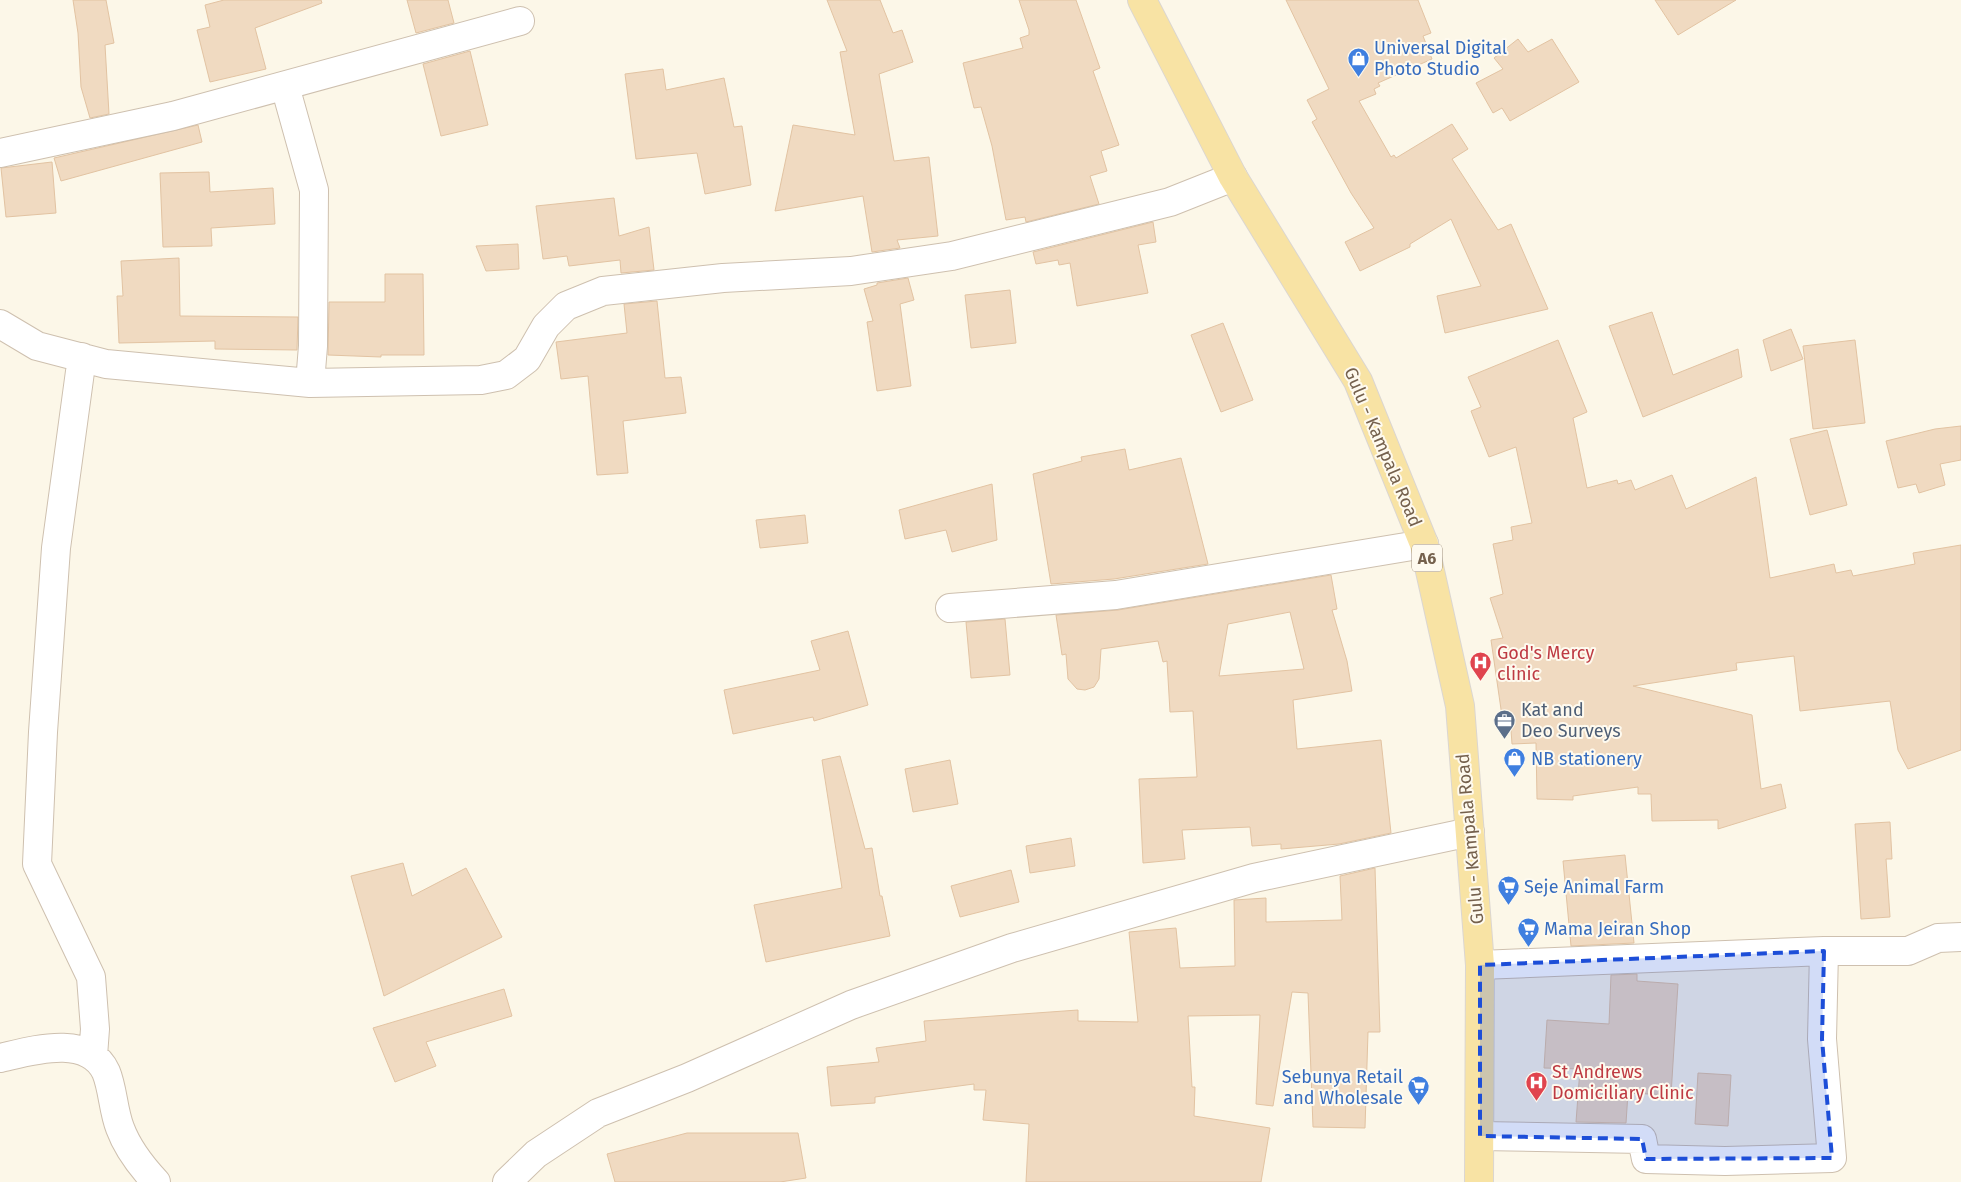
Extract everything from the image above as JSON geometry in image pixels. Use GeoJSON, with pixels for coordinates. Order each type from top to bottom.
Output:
{"type":"FeatureCollection","features":[{"type":"Feature","properties":{"kind":"main road","name":"Gulu - Kampala Road"},"geometry":{"type":"LineString","coordinates":[[1142,0],[1233,177],[1358,381],[1424,544],[1460,706],[1480,964],[1479,1182]]}},
{"type":"Feature","properties":{"kind":"street"},"geometry":{"type":"LineString","coordinates":[[0,153],[173,116],[520,22]]}},
{"type":"Feature","properties":{"kind":"street"},"geometry":{"type":"LineString","coordinates":[[285,86],[314,190],[313,346],[310,383]]}},
{"type":"Feature","properties":{"kind":"street"},"geometry":{"type":"LineString","coordinates":[[0,324],[37,346],[106,364],[310,383],[463,381],[506,375],[527,359],[546,326],[566,306],[604,291],[723,278],[851,271],[952,256],[1170,202],[1233,177]]}},
{"type":"Feature","properties":{"kind":"street"},"geometry":{"type":"LineString","coordinates":[[82,357],[56,548],[43,732],[37,864],[91,977],[95,1029],[93,1056]]}},
{"type":"Feature","properties":{"kind":"street"},"geometry":{"type":"LineString","coordinates":[[950,608],[1116,595],[1424,544]]}},
{"type":"Feature","properties":{"kind":"street"},"geometry":{"type":"LineString","coordinates":[[507,1182],[536,1154],[598,1113],[687,1078],[860,1002],[1012,948],[1254,878],[1470,832]]}},
{"type":"Feature","properties":{"kind":"street"},"geometry":{"type":"LineString","coordinates":[[1480,964],[1824,951],[1908,951],[1938,938],[1961,937]]}},
{"type":"Feature","properties":{"kind":"street"},"geometry":{"type":"LineString","coordinates":[[1480,1136],[1642,1139],[1646,1159],[1725,1161],[1832,1158],[1822,1039],[1824,951]]}},
{"type":"Feature","properties":{"kind":"street"},"geometry":{"type":"LineString","coordinates":[[0,1058],[42,1049],[72,1049],[93,1056],[105,1071],[120,1129],[132,1152],[156,1182]]}},
{"type":"Feature","properties":{"kind":"highlighted area"},"geometry":{"type":"Polygon","coordinates":[[[1824,951],[1822,1039],[1832,1158],[1646,1159],[1642,1139],[1480,1136],[1480,965],[1824,951]]]}},
{"type":"Feature","properties":{"kind":"building"},"geometry":{"type":"Polygon","coordinates":[[[73,0],[106,0],[114,43],[105,45],[109,114],[90,118],[81,87],[78,33],[73,0]]]}},
{"type":"Feature","properties":{"kind":"building"},"geometry":{"type":"Polygon","coordinates":[[[224,0],[321,0],[322,3],[255,28],[266,69],[210,82],[197,30],[210,27],[205,5],[224,0]]]}},
{"type":"Feature","properties":{"kind":"building"},"geometry":{"type":"Polygon","coordinates":[[[407,0],[448,0],[454,23],[416,33],[407,0]]]}},
{"type":"Feature","properties":{"kind":"building"},"geometry":{"type":"Polygon","coordinates":[[[827,0],[880,0],[893,33],[902,30],[913,62],[879,74],[894,161],[929,157],[938,236],[897,240],[900,248],[872,252],[863,196],[775,211],[793,125],[855,135],[840,52],[847,51],[827,0]]]}},
{"type":"Feature","properties":{"kind":"building"},"geometry":{"type":"Polygon","coordinates":[[[1019,0],[1076,0],[1100,68],[1093,71],[1119,145],[1101,151],[1107,171],[1090,176],[1099,204],[1026,222],[1025,217],[1006,220],[992,146],[981,107],[974,108],[963,63],[1023,48],[1020,38],[1029,35],[1029,30],[1019,0]]]}},
{"type":"Feature","properties":{"kind":"building"},"geometry":{"type":"Polygon","coordinates":[[[1286,0],[1418,0],[1431,33],[1423,36],[1432,59],[1378,83],[1380,86],[1374,89],[1376,94],[1359,101],[1391,157],[1394,155],[1396,158],[1452,124],[1468,149],[1452,159],[1498,230],[1511,224],[1548,309],[1445,333],[1437,296],[1481,286],[1451,219],[1410,244],[1410,247],[1360,271],[1345,242],[1374,228],[1351,193],[1312,122],[1317,119],[1307,100],[1329,89],[1286,0]]]}},
{"type":"Feature","properties":{"kind":"building"},"geometry":{"type":"Polygon","coordinates":[[[1655,0],[1736,0],[1678,35],[1655,0]]]}},
{"type":"Feature","properties":{"kind":"building"},"geometry":{"type":"Polygon","coordinates":[[[1518,39],[1528,52],[1552,39],[1579,82],[1510,121],[1502,108],[1493,113],[1476,83],[1503,69],[1494,58],[1518,39]]]}},
{"type":"Feature","properties":{"kind":"building"},"geometry":{"type":"Polygon","coordinates":[[[470,51],[488,125],[441,136],[423,64],[470,51]]]}},
{"type":"Feature","properties":{"kind":"building"},"geometry":{"type":"Polygon","coordinates":[[[663,69],[666,90],[724,78],[734,127],[742,126],[751,185],[705,194],[697,153],[636,159],[625,74],[663,69]]]}},
{"type":"Feature","properties":{"kind":"building"},"geometry":{"type":"Polygon","coordinates":[[[198,125],[202,142],[61,181],[54,158],[198,125]]]}},
{"type":"Feature","properties":{"kind":"building"},"geometry":{"type":"Polygon","coordinates":[[[52,162],[56,213],[6,217],[1,168],[52,162]]]}},
{"type":"Feature","properties":{"kind":"building"},"geometry":{"type":"Polygon","coordinates":[[[209,172],[210,192],[273,188],[275,224],[211,228],[212,246],[163,247],[160,173],[209,172]]]}},
{"type":"Feature","properties":{"kind":"building"},"geometry":{"type":"Polygon","coordinates":[[[614,198],[619,236],[649,227],[654,270],[621,273],[620,260],[569,266],[567,256],[543,259],[536,206],[614,198]]]}},
{"type":"Feature","properties":{"kind":"building"},"geometry":{"type":"Polygon","coordinates":[[[1153,222],[1156,242],[1138,245],[1148,293],[1077,306],[1070,263],[1059,265],[1058,260],[1036,264],[1033,252],[1153,222]]]}},
{"type":"Feature","properties":{"kind":"building"},"geometry":{"type":"Polygon","coordinates":[[[518,244],[519,269],[486,271],[476,246],[518,244]]]}},
{"type":"Feature","properties":{"kind":"building"},"geometry":{"type":"Polygon","coordinates":[[[179,258],[180,316],[298,317],[297,350],[215,349],[215,341],[119,343],[117,296],[123,296],[121,261],[179,258]]]}},
{"type":"Feature","properties":{"kind":"building"},"geometry":{"type":"Polygon","coordinates":[[[385,274],[423,274],[424,355],[381,355],[381,357],[328,355],[329,302],[385,302],[385,274]]]}},
{"type":"Feature","properties":{"kind":"building"},"geometry":{"type":"Polygon","coordinates":[[[908,278],[914,300],[900,304],[911,386],[877,391],[867,322],[873,321],[864,289],[877,285],[877,283],[908,278]]]}},
{"type":"Feature","properties":{"kind":"building"},"geometry":{"type":"Polygon","coordinates":[[[1010,290],[1016,343],[971,348],[965,295],[1010,290]]]}},
{"type":"Feature","properties":{"kind":"building"},"geometry":{"type":"Polygon","coordinates":[[[657,301],[665,378],[681,377],[686,413],[623,421],[628,473],[597,475],[588,376],[561,379],[556,342],[627,333],[624,304],[657,301]]]}},
{"type":"Feature","properties":{"kind":"building"},"geometry":{"type":"Polygon","coordinates":[[[1652,312],[1673,375],[1738,349],[1742,377],[1643,417],[1609,326],[1652,312]]]}},
{"type":"Feature","properties":{"kind":"building"},"geometry":{"type":"Polygon","coordinates":[[[1223,323],[1253,400],[1221,412],[1191,335],[1223,323]]]}},
{"type":"Feature","properties":{"kind":"building"},"geometry":{"type":"Polygon","coordinates":[[[1791,329],[1803,359],[1771,371],[1763,340],[1791,329]]]}},
{"type":"Feature","properties":{"kind":"building"},"geometry":{"type":"Polygon","coordinates":[[[1558,340],[1587,412],[1573,418],[1587,488],[1617,480],[1618,484],[1631,480],[1635,490],[1672,475],[1686,509],[1756,477],[1770,578],[1834,564],[1836,573],[1851,570],[1853,576],[1915,564],[1913,553],[1961,545],[1961,750],[1908,769],[1898,750],[1890,701],[1800,711],[1794,656],[1736,663],[1737,670],[1633,686],[1752,715],[1761,789],[1781,784],[1786,808],[1718,829],[1718,820],[1652,821],[1651,794],[1638,794],[1638,787],[1573,796],[1573,800],[1537,799],[1536,743],[1512,744],[1511,730],[1504,730],[1491,640],[1503,638],[1490,598],[1503,594],[1493,544],[1513,540],[1511,527],[1532,523],[1516,447],[1489,457],[1471,411],[1481,407],[1468,377],[1558,340]]]}},
{"type":"Feature","properties":{"kind":"building"},"geometry":{"type":"Polygon","coordinates":[[[1855,340],[1865,423],[1813,429],[1803,346],[1855,340]]]}},
{"type":"Feature","properties":{"kind":"building"},"geometry":{"type":"Polygon","coordinates":[[[1961,426],[1961,460],[1940,464],[1945,485],[1919,493],[1916,484],[1898,488],[1886,441],[1935,429],[1961,426]]]}},
{"type":"Feature","properties":{"kind":"building"},"geometry":{"type":"Polygon","coordinates":[[[1827,430],[1847,505],[1810,515],[1790,439],[1827,430]]]}},
{"type":"Feature","properties":{"kind":"building"},"geometry":{"type":"Polygon","coordinates":[[[1125,449],[1129,470],[1181,458],[1208,564],[1114,579],[1051,584],[1033,474],[1082,461],[1081,457],[1125,449]]]}},
{"type":"Feature","properties":{"kind":"building"},"geometry":{"type":"Polygon","coordinates":[[[992,484],[997,540],[952,552],[946,530],[905,539],[899,510],[992,484]]]}},
{"type":"Feature","properties":{"kind":"building"},"geometry":{"type":"Polygon","coordinates":[[[805,515],[808,543],[760,548],[756,520],[805,515]]]}},
{"type":"Feature","properties":{"kind":"building"},"geometry":{"type":"Polygon","coordinates":[[[1331,575],[1337,609],[1332,610],[1347,661],[1352,691],[1293,700],[1297,749],[1381,740],[1391,833],[1339,844],[1281,849],[1281,844],[1252,846],[1250,827],[1182,830],[1185,859],[1143,863],[1139,779],[1197,777],[1193,711],[1170,712],[1167,661],[1163,662],[1158,641],[1101,649],[1099,679],[1094,687],[1085,690],[1077,689],[1068,679],[1066,654],[1062,655],[1056,615],[1118,610],[1331,575]],[[1290,612],[1228,624],[1219,676],[1304,669],[1290,612]]]}},
{"type":"Feature","properties":{"kind":"building"},"geometry":{"type":"Polygon","coordinates":[[[1005,619],[1010,675],[971,678],[966,622],[1005,619]]]}},
{"type":"Feature","properties":{"kind":"building"},"geometry":{"type":"Polygon","coordinates":[[[848,631],[868,705],[814,721],[813,717],[733,734],[724,690],[820,670],[811,641],[848,631]]]}},
{"type":"Feature","properties":{"kind":"building"},"geometry":{"type":"Polygon","coordinates":[[[840,756],[865,849],[872,848],[880,896],[882,896],[890,936],[766,962],[754,905],[842,888],[822,760],[840,756]]]}},
{"type":"Feature","properties":{"kind":"building"},"geometry":{"type":"Polygon","coordinates":[[[950,760],[958,804],[913,812],[905,769],[950,760]]]}},
{"type":"Feature","properties":{"kind":"building"},"geometry":{"type":"Polygon","coordinates":[[[1890,822],[1892,859],[1886,859],[1890,917],[1861,919],[1855,824],[1890,822]]]}},
{"type":"Feature","properties":{"kind":"building"},"geometry":{"type":"Polygon","coordinates":[[[1071,838],[1075,866],[1030,873],[1026,846],[1071,838]]]}},
{"type":"Feature","properties":{"kind":"building"},"geometry":{"type":"Polygon","coordinates":[[[1625,855],[1634,943],[1571,946],[1563,861],[1625,855]]]}},
{"type":"Feature","properties":{"kind":"building"},"geometry":{"type":"Polygon","coordinates":[[[403,863],[412,896],[466,868],[502,937],[384,996],[351,876],[403,863]]]}},
{"type":"Feature","properties":{"kind":"building"},"geometry":{"type":"Polygon","coordinates":[[[1375,868],[1380,1032],[1368,1032],[1365,1128],[1313,1127],[1308,993],[1292,992],[1273,1106],[1256,1104],[1260,1015],[1188,1016],[1192,1087],[1195,1087],[1194,1116],[1270,1128],[1261,1182],[1026,1182],[1029,1124],[983,1120],[986,1090],[974,1090],[974,1084],[875,1097],[875,1103],[831,1106],[827,1067],[879,1062],[876,1048],[926,1041],[924,1021],[1078,1010],[1078,1021],[1138,1022],[1129,932],[1176,928],[1180,968],[1235,966],[1234,900],[1266,898],[1266,922],[1342,920],[1340,876],[1375,868]]]}},
{"type":"Feature","properties":{"kind":"building"},"geometry":{"type":"Polygon","coordinates":[[[1011,870],[1019,902],[960,917],[951,886],[1011,870]]]}},
{"type":"Feature","properties":{"kind":"building"},"geometry":{"type":"Polygon","coordinates":[[[1637,974],[1637,981],[1678,984],[1671,1095],[1628,1093],[1626,1123],[1576,1122],[1580,1069],[1544,1068],[1547,1020],[1609,1024],[1611,975],[1637,974]]]}},
{"type":"Feature","properties":{"kind":"building"},"geometry":{"type":"Polygon","coordinates":[[[504,989],[512,1016],[426,1042],[436,1066],[395,1082],[373,1028],[504,989]]]}},
{"type":"Feature","properties":{"kind":"building"},"geometry":{"type":"Polygon","coordinates":[[[1698,1073],[1731,1075],[1728,1126],[1695,1124],[1698,1073]]]}},
{"type":"Feature","properties":{"kind":"building"},"geometry":{"type":"Polygon","coordinates":[[[687,1133],[798,1133],[806,1178],[780,1182],[615,1182],[607,1154],[687,1133]]]}},
{"type":"Feature","properties":{"kind":"place","name":"Universal Digital Photo Studio"},"geometry":{"type":"Point","coordinates":[1358,77]}},
{"type":"Feature","properties":{"kind":"place","name":"God's Mercy clinic"},"geometry":{"type":"Point","coordinates":[1481,682]}},
{"type":"Feature","properties":{"kind":"place","name":"Kat and Deo Surveys"},"geometry":{"type":"Point","coordinates":[1505,739]}},
{"type":"Feature","properties":{"kind":"place","name":"NB stationery"},"geometry":{"type":"Point","coordinates":[1515,778]}},
{"type":"Feature","properties":{"kind":"place","name":"Seje Animal Farm"},"geometry":{"type":"Point","coordinates":[1508,906]}},
{"type":"Feature","properties":{"kind":"place","name":"Mama Jeiran Shop"},"geometry":{"type":"Point","coordinates":[1528,948]}},
{"type":"Feature","properties":{"kind":"place","name":"St Andrews Domiciliary Clinic"},"geometry":{"type":"Point","coordinates":[1536,1101]}},
{"type":"Feature","properties":{"kind":"place","name":"Sebunya Retail and Wholesale"},"geometry":{"type":"Point","coordinates":[1419,1106]}}]}
